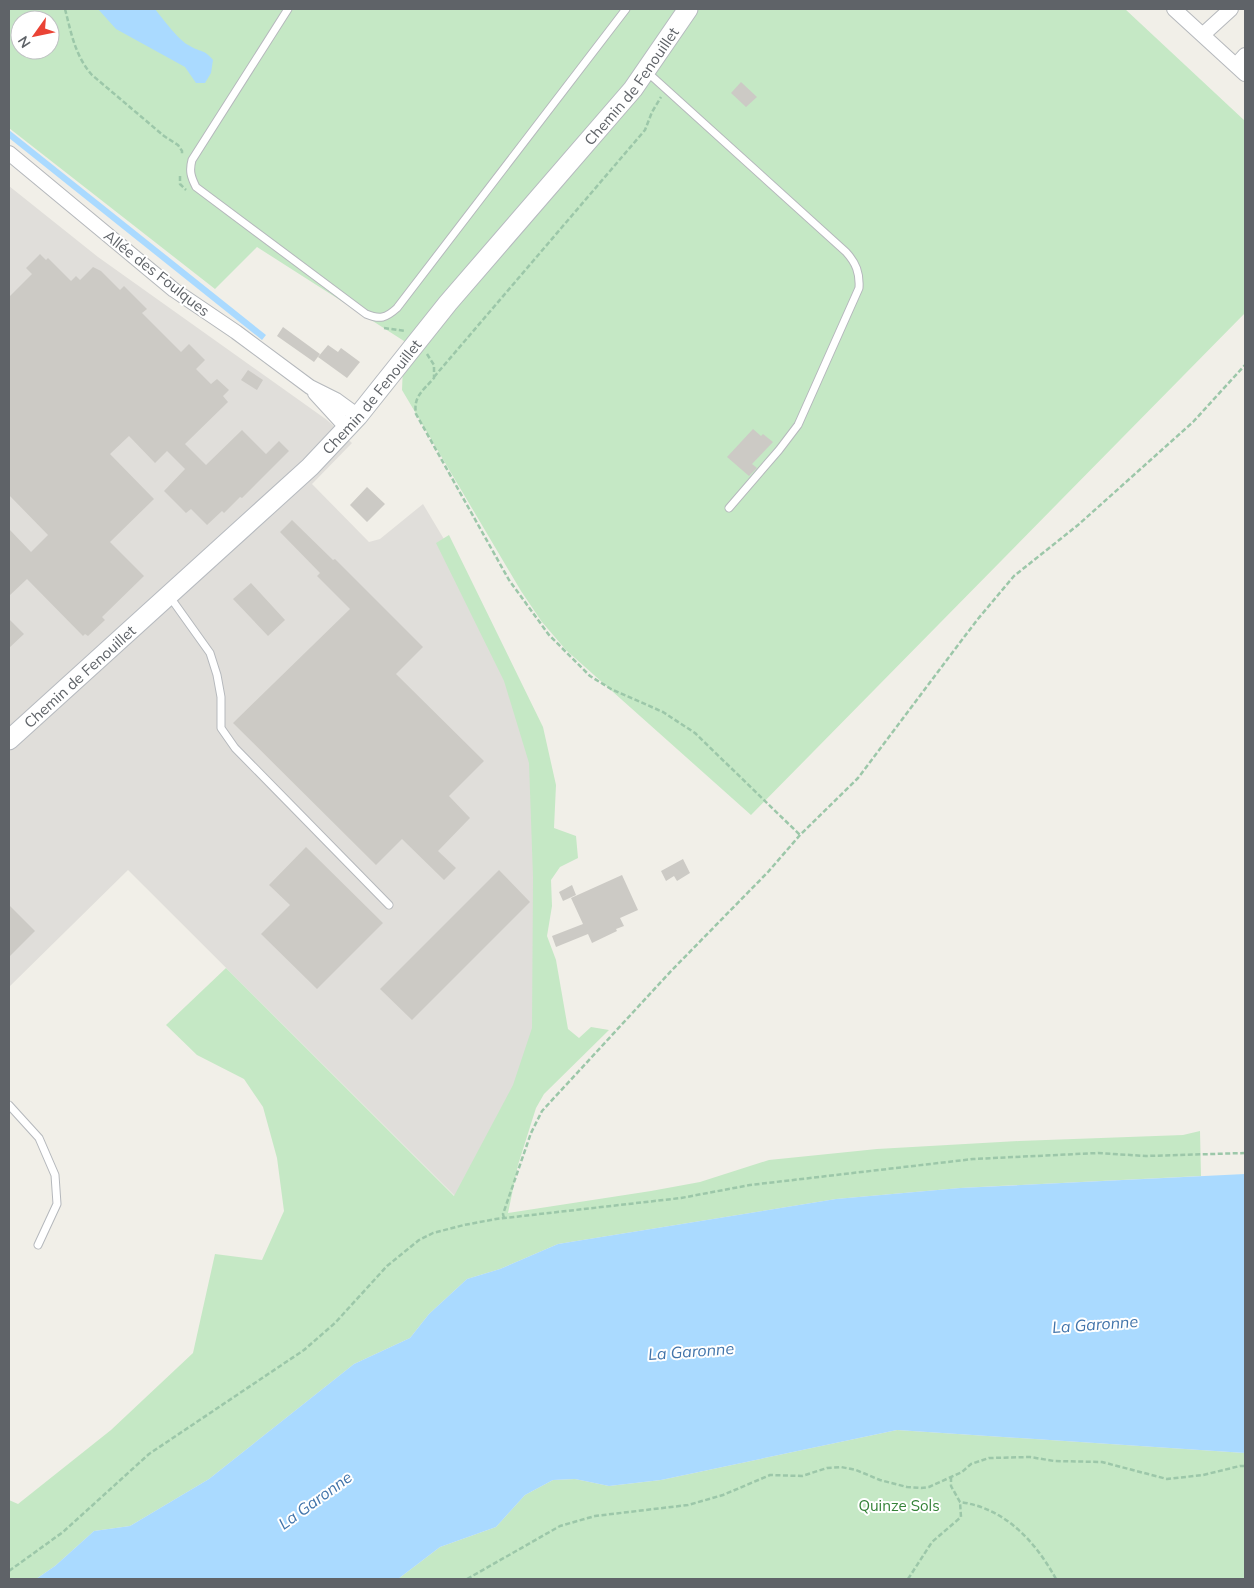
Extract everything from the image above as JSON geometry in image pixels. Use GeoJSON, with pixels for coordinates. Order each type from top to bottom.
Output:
{"type":"FeatureCollection","features":[{"type":"Feature","properties":{"kind":"street","name":"Chemin de Fenouillet"},"geometry":{"type":"LineString","coordinates":[[9,740],[303,473],[352,422],[448,303],[633,88],[688,9]]}},
{"type":"Feature","properties":{"kind":"street"},"geometry":{"type":"LineString","coordinates":[[1174,9],[1204,36],[1242,65]]}},
{"type":"Feature","properties":{"kind":"street"},"geometry":{"type":"LineString","coordinates":[[1204,36],[1231,9]]}},
{"type":"Feature","properties":{"kind":"street","name":"Allée des Foulques"},"geometry":{"type":"LineString","coordinates":[[9,153],[174,290],[236,332],[310,387],[336,400],[352,422]]}},
{"type":"Feature","properties":{"kind":"lane"},"geometry":{"type":"LineString","coordinates":[[288,9],[192,160],[191,178],[196,187],[366,314],[375,318],[387,316],[397,308],[626,9]]}},
{"type":"Feature","properties":{"kind":"lane"},"geometry":{"type":"LineString","coordinates":[[645,70],[846,252],[855,263],[860,277],[859,288],[798,425],[729,508]]}},
{"type":"Feature","properties":{"kind":"lane"},"geometry":{"type":"LineString","coordinates":[[169,595],[210,654],[218,675],[221,697],[221,728],[235,748],[389,905]]}},
{"type":"Feature","properties":{"kind":"lane"},"geometry":{"type":"LineString","coordinates":[[9,1105],[39,1138],[56,1175],[57,1204],[38,1245]]}},
{"type":"Feature","properties":{"kind":"path"},"geometry":{"type":"LineString","coordinates":[[666,90],[652,112],[645,130],[416,398],[414,404],[416,414],[509,580],[549,635],[590,676],[663,712],[695,733],[800,835]]}},
{"type":"Feature","properties":{"kind":"path"},"geometry":{"type":"LineString","coordinates":[[426,352],[434,364],[434,378]]}},
{"type":"Feature","properties":{"kind":"path"},"geometry":{"type":"LineString","coordinates":[[504,1218],[531,1133],[542,1111],[672,970],[768,872],[800,835],[858,778],[977,620],[1014,576],[1078,525],[1193,422],[1245,365]]}},
{"type":"Feature","properties":{"kind":"path"},"geometry":{"type":"LineString","coordinates":[[9,1571],[62,1532],[149,1454],[304,1350],[335,1323],[367,1286],[404,1251],[419,1240],[433,1234],[464,1225],[496,1219],[681,1198],[750,1186],[973,1159],[1098,1153],[1146,1156],[1245,1153]]}},
{"type":"Feature","properties":{"kind":"path"},"geometry":{"type":"LineString","coordinates":[[467,1579],[560,1526],[595,1516],[688,1504],[723,1495],[770,1475],[802,1476],[827,1468],[841,1467],[907,1487],[929,1488],[962,1472],[971,1464],[989,1458],[1030,1457],[1054,1461],[1102,1462],[1167,1479],[1203,1475],[1245,1466]]}},
{"type":"Feature","properties":{"kind":"path"},"geometry":{"type":"LineString","coordinates":[[908,1579],[932,1542],[961,1517],[960,1502],[951,1486],[951,1478]]}},
{"type":"Feature","properties":{"kind":"path"},"geometry":{"type":"LineString","coordinates":[[960,1502],[973,1503],[986,1508],[1004,1517],[1018,1528],[1045,1560],[1056,1579]]}},
{"type":"Feature","properties":{"kind":"shaded area"},"geometry":{"type":"Polygon","coordinates":[[[9,186],[98,257],[327,420],[352,443],[312,484],[369,542],[380,539],[423,504],[463,571],[545,752],[542,1084],[476,1217],[128,870],[9,987],[9,186]]]}},
{"type":"Feature","properties":{"kind":"green space"},"geometry":{"type":"Polygon","coordinates":[[[9,9],[1125,9],[1245,121],[1245,313],[751,815],[566,650],[542,622],[521,591],[402,390],[404,341],[257,247],[215,289],[9,128],[9,9]]]}},
{"type":"Feature","properties":{"kind":"green space"},"geometry":{"type":"Polygon","coordinates":[[[449,535],[543,727],[556,785],[554,828],[576,836],[578,858],[560,867],[551,880],[552,906],[547,936],[556,960],[568,1029],[579,1038],[591,1027],[609,1030],[544,1094],[536,1108],[518,1165],[508,1213],[700,1182],[769,1160],[877,1149],[1019,1141],[1183,1135],[1200,1131],[1201,1176],[960,1188],[836,1199],[558,1244],[500,1269],[467,1279],[429,1314],[410,1338],[354,1364],[209,1479],[130,1526],[94,1531],[55,1566],[36,1579],[9,1579],[9,1500],[18,1504],[111,1430],[193,1353],[215,1254],[262,1260],[284,1211],[277,1158],[263,1107],[244,1079],[197,1055],[166,1025],[226,968],[454,1196],[513,1085],[532,1028],[533,877],[529,763],[504,681],[436,543],[449,535]]]}},
{"type":"Feature","properties":{"kind":"green space","name":"Quinze Sols"},"geometry":{"type":"Polygon","coordinates":[[[897,1430],[1245,1453],[1245,1579],[398,1579],[440,1547],[496,1527],[525,1495],[553,1480],[575,1479],[609,1486],[661,1480],[897,1430]]]}},
{"type":"Feature","properties":{"kind":"water"},"geometry":{"type":"Polygon","coordinates":[[[98,9],[155,9],[181,40],[205,53],[213,60],[211,73],[205,83],[196,83],[185,67],[116,29],[98,9]]]}},
{"type":"Feature","properties":{"kind":"water"},"geometry":{"type":"Polygon","coordinates":[[[9,130],[266,335],[262,340],[9,138],[9,130]]]}},
{"type":"Feature","properties":{"kind":"water","name":"La Garonne"},"geometry":{"type":"Polygon","coordinates":[[[1245,1174],[1245,1453],[897,1430],[661,1480],[609,1486],[575,1479],[553,1480],[525,1495],[496,1527],[440,1547],[398,1579],[36,1579],[55,1566],[94,1531],[130,1526],[209,1479],[354,1364],[410,1338],[429,1314],[467,1279],[500,1269],[558,1244],[836,1199],[960,1188],[1245,1174]]]}},
{"type":"Feature","properties":{"kind":"building"},"geometry":{"type":"Polygon","coordinates":[[[741,82],[757,97],[746,107],[731,93],[741,82]]]}},
{"type":"Feature","properties":{"kind":"building"},"geometry":{"type":"Polygon","coordinates":[[[40,254],[46,260],[48,258],[71,281],[76,276],[80,280],[93,267],[101,271],[120,290],[124,286],[147,309],[142,313],[181,352],[189,344],[205,360],[196,369],[211,384],[217,379],[229,390],[223,396],[228,402],[185,444],[206,465],[242,430],[266,454],[279,441],[289,451],[242,498],[240,497],[224,513],[222,511],[207,525],[191,509],[186,513],[164,491],[185,469],[167,451],[155,463],[129,436],[110,454],[154,499],[110,542],[144,576],[102,617],[105,620],[88,636],[85,634],[83,636],[27,579],[9,596],[9,529],[31,552],[48,535],[9,495],[9,297],[32,274],[26,268],[40,254]]]}},
{"type":"Feature","properties":{"kind":"building"},"geometry":{"type":"Polygon","coordinates":[[[283,327],[320,354],[314,362],[277,336],[283,327]]]}},
{"type":"Feature","properties":{"kind":"building"},"geometry":{"type":"Polygon","coordinates":[[[328,345],[338,352],[341,348],[360,362],[347,378],[318,357],[328,345]]]}},
{"type":"Feature","properties":{"kind":"building"},"geometry":{"type":"Polygon","coordinates":[[[248,370],[263,380],[257,390],[241,380],[248,370]]]}},
{"type":"Feature","properties":{"kind":"building"},"geometry":{"type":"Polygon","coordinates":[[[753,429],[761,436],[763,434],[773,442],[752,464],[757,468],[749,476],[727,457],[753,429]]]}},
{"type":"Feature","properties":{"kind":"building"},"geometry":{"type":"Polygon","coordinates":[[[367,487],[385,504],[367,522],[350,505],[367,487]]]}},
{"type":"Feature","properties":{"kind":"building"},"geometry":{"type":"Polygon","coordinates":[[[292,520],[333,560],[335,559],[423,647],[396,674],[484,761],[449,796],[470,818],[438,851],[456,868],[444,880],[402,839],[376,865],[233,723],[350,609],[317,576],[320,573],[280,532],[292,520]]]}},
{"type":"Feature","properties":{"kind":"building"},"geometry":{"type":"Polygon","coordinates":[[[251,583],[285,620],[268,636],[233,599],[251,583]]]}},
{"type":"Feature","properties":{"kind":"building"},"geometry":{"type":"Polygon","coordinates":[[[9,619],[24,634],[9,648],[9,619]]]}},
{"type":"Feature","properties":{"kind":"building"},"geometry":{"type":"Polygon","coordinates":[[[306,847],[383,923],[317,989],[261,934],[290,905],[269,885],[306,847]]]}},
{"type":"Feature","properties":{"kind":"building"},"geometry":{"type":"Polygon","coordinates":[[[683,859],[690,873],[677,881],[674,876],[666,881],[661,871],[683,859]]]}},
{"type":"Feature","properties":{"kind":"building"},"geometry":{"type":"Polygon","coordinates":[[[499,870],[530,902],[412,1020],[380,989],[499,870]]]}},
{"type":"Feature","properties":{"kind":"building"},"geometry":{"type":"Polygon","coordinates":[[[622,875],[638,910],[620,918],[624,926],[592,943],[588,934],[556,947],[552,936],[583,924],[571,898],[622,875]]]}},
{"type":"Feature","properties":{"kind":"building"},"geometry":{"type":"Polygon","coordinates":[[[572,885],[576,895],[563,901],[559,892],[572,885]]]}},
{"type":"Feature","properties":{"kind":"building"},"geometry":{"type":"Polygon","coordinates":[[[9,905],[35,931],[9,957],[9,905]]]}}]}
